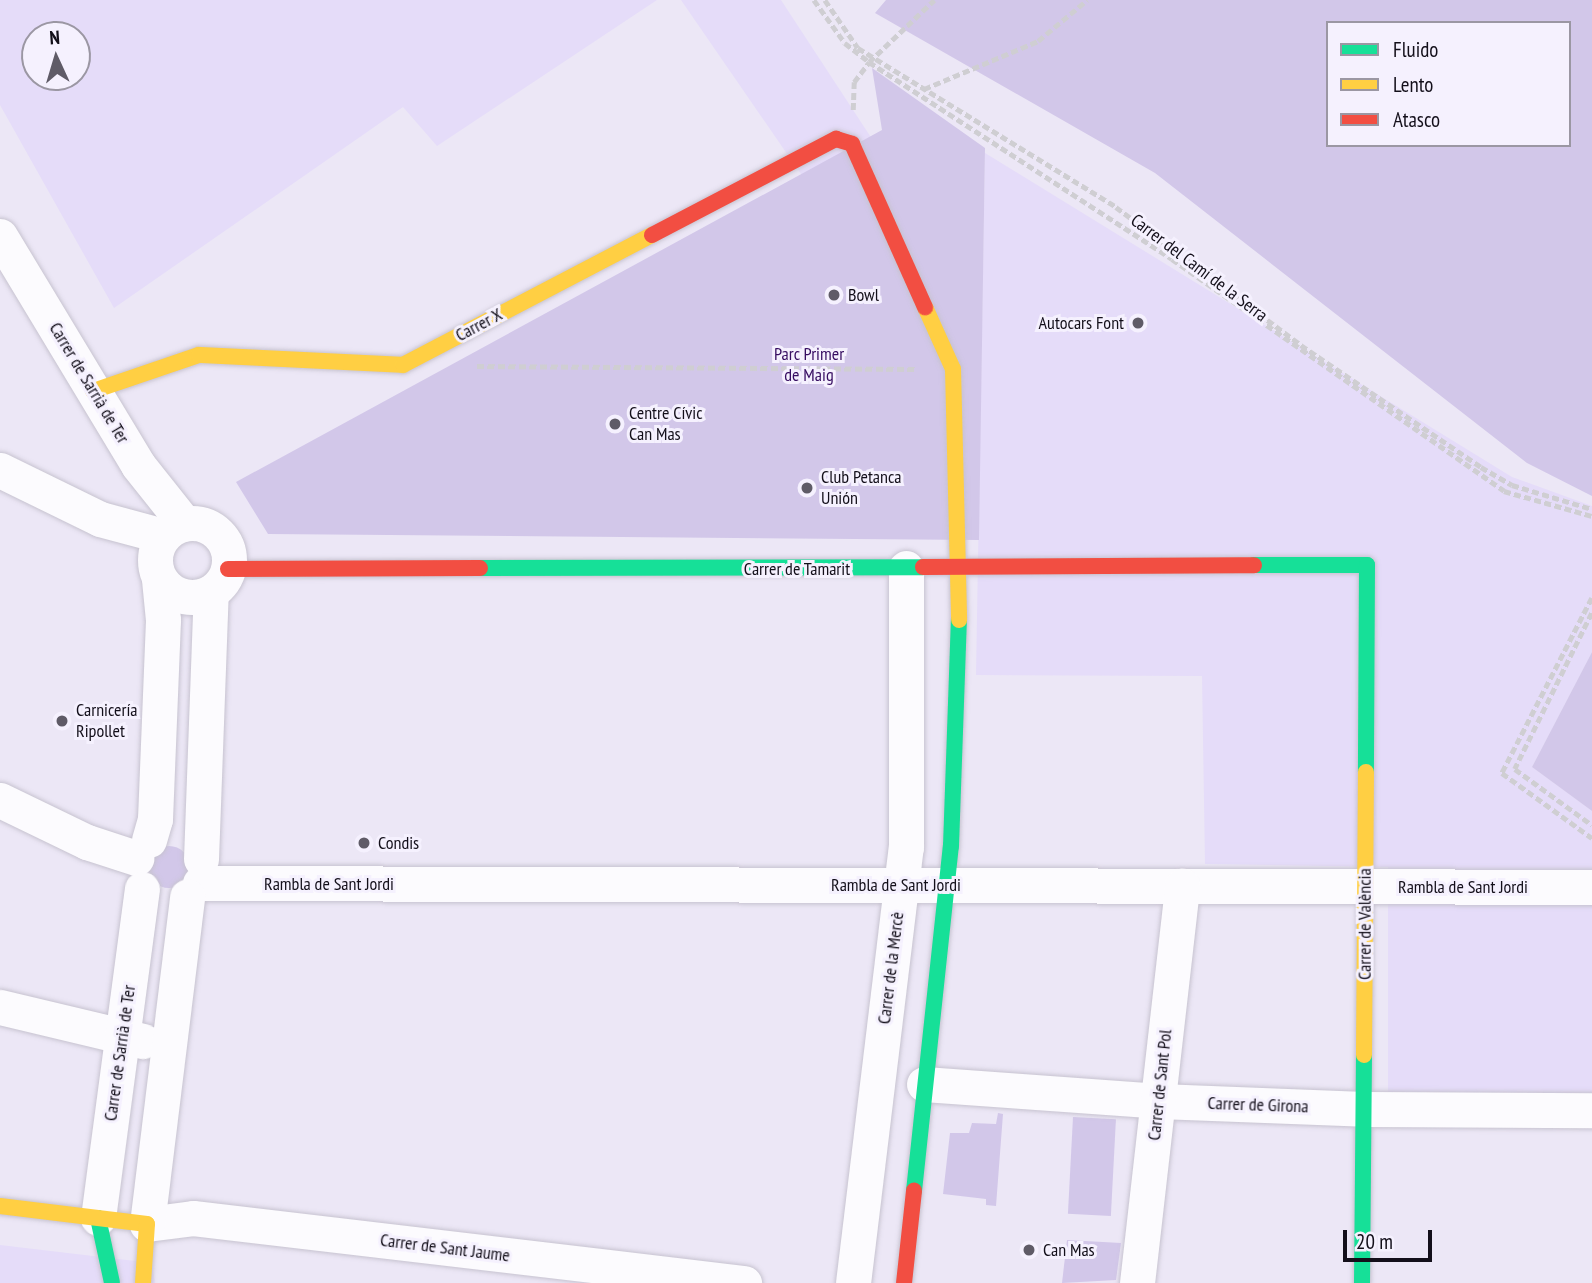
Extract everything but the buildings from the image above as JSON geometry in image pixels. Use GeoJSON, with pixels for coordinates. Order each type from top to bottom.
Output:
{"type":"FeatureCollection","features":[{"type":"Feature","properties":{"kind":"street","name":"Carrer X"},"geometry":{"type":"LineString","coordinates":[[93,391],[199,355],[403,365],[836,139],[852,144]]}},
{"type":"Feature","properties":{"kind":"street"},"geometry":{"type":"LineString","coordinates":[[852,144],[953,369],[957,569],[951,846],[944,885],[904,1283]]}},
{"type":"Feature","properties":{"kind":"street","name":"Carrer de Sarrià de Ter"},"geometry":{"type":"LineString","coordinates":[[0,236],[138,465],[174,530]]}},
{"type":"Feature","properties":{"kind":"street"},"geometry":{"type":"LineString","coordinates":[[0,470],[100,519],[174,530],[209,528],[218,535],[229,557],[219,580],[196,880],[169,1046],[147,1224],[143,1283]]}},
{"type":"Feature","properties":{"kind":"street"},"geometry":{"type":"LineString","coordinates":[[174,530],[155,561],[159,579],[181,596],[219,580]]}},
{"type":"Feature","properties":{"kind":"street","name":"Carrer de Tamarit"},"geometry":{"type":"LineString","coordinates":[[219,580],[906,568],[1367,565]]}},
{"type":"Feature","properties":{"kind":"street","name":"Carrer de València"},"geometry":{"type":"LineString","coordinates":[[1362,1283],[1367,565]]}},
{"type":"Feature","properties":{"kind":"street","name":"Carrer de la Mercè"},"geometry":{"type":"LineString","coordinates":[[853,1283],[906,847],[906,568]]}},
{"type":"Feature","properties":{"kind":"street","name":"Carrer de Sarrià de Ter"},"geometry":{"type":"LineString","coordinates":[[98,1218],[142,862],[155,818],[161,673],[159,579]]}},
{"type":"Feature","properties":{"kind":"street"},"geometry":{"type":"LineString","coordinates":[[0,800],[87,842],[142,862],[169,834],[180,836],[197,849],[196,880]]}},
{"type":"Feature","properties":{"kind":"street","name":"Rambla de Sant Jordi"},"geometry":{"type":"LineString","coordinates":[[142,862],[169,902],[196,880],[1592,887]]}},
{"type":"Feature","properties":{"kind":"street","name":"Carrer de Sant Pol"},"geometry":{"type":"LineString","coordinates":[[1137,1283],[1182,886]]}},
{"type":"Feature","properties":{"kind":"street"},"geometry":{"type":"LineString","coordinates":[[0,1007],[169,1046]]}},
{"type":"Feature","properties":{"kind":"street","name":"Carrer de Girona"},"geometry":{"type":"LineString","coordinates":[[924,1084],[1159,1101],[1364,1109],[1592,1110]]}},
{"type":"Feature","properties":{"kind":"street","name":"Carrer de Sant Jaume"},"geometry":{"type":"LineString","coordinates":[[0,1206],[147,1224],[191,1235],[617,1283]]}},
{"type":"Feature","properties":{"kind":"street"},"geometry":{"type":"LineString","coordinates":[[98,1218],[112,1283]]}},
{"type":"Feature","properties":{"kind":"street","name":"Carrer de Sant Jaume"},"geometry":{"type":"LineString","coordinates":[[147,1224],[193,1219],[744,1283]]}},
{"type":"Feature","properties":{"kind":"path"},"geometry":{"type":"LineString","coordinates":[[814,0],[845,43],[869,62],[1172,259],[1504,491],[1592,516]]}},
{"type":"Feature","properties":{"kind":"path","name":"Carrer del Camí de la Serra"},"geometry":{"type":"LineString","coordinates":[[825,0],[858,48],[1116,207],[1301,345],[1481,467],[1512,485],[1592,509]]}},
{"type":"Feature","properties":{"kind":"path"},"geometry":{"type":"LineString","coordinates":[[852,144],[854,82],[869,62],[934,0]]}},
{"type":"Feature","properties":{"kind":"path"},"geometry":{"type":"LineString","coordinates":[[923,90],[1038,41],[1087,0]]}},
{"type":"Feature","properties":{"kind":"path"},"geometry":{"type":"LineString","coordinates":[[471,365],[953,369]]}},
{"type":"Feature","properties":{"kind":"path"},"geometry":{"type":"LineString","coordinates":[[1592,598],[1502,773],[1592,838]]}},
{"type":"Feature","properties":{"kind":"path"},"geometry":{"type":"LineString","coordinates":[[1592,613],[1515,768],[1592,825]]}},
{"type":"Feature","properties":{"kind":"shaded area"},"geometry":{"type":"Polygon","coordinates":[[[0,0],[657,0],[437,146],[403,107],[114,308],[0,105],[0,0]]]}},
{"type":"Feature","properties":{"kind":"shaded area"},"geometry":{"type":"Polygon","coordinates":[[[681,0],[781,0],[874,142],[803,177],[681,0]]]}},
{"type":"Feature","properties":{"kind":"shaded area"},"geometry":{"type":"Polygon","coordinates":[[[985,153],[1512,477],[1592,506],[1592,652],[1532,767],[1592,811],[1592,1128],[1388,1127],[1388,867],[1205,864],[1202,676],[976,675],[985,153]]]}},
{"type":"Feature","properties":{"kind":"shaded area"},"geometry":{"type":"Polygon","coordinates":[[[0,1245],[152,1263],[155,1283],[0,1283],[0,1245]]]}},
{"type":"Feature","properties":{"kind":"green space"},"geometry":{"type":"Polygon","coordinates":[[[886,0],[1592,0],[1592,496],[1527,463],[1155,173],[875,13],[886,0]]]}},
{"type":"Feature","properties":{"kind":"green space","name":"Parc Primer de Maig"},"geometry":{"type":"Polygon","coordinates":[[[872,68],[985,148],[979,540],[268,534],[236,482],[882,130],[872,68]]]}},
{"type":"Feature","properties":{"kind":"green space"},"geometry":{"type":"Polygon","coordinates":[[[1592,652],[1592,811],[1532,767],[1592,652]]]}},
{"type":"Feature","properties":{"kind":"green space"},"geometry":{"type":"Polygon","coordinates":[[[169,846],[184,852],[190,867],[184,882],[169,888],[154,882],[148,867],[154,852],[169,846]]]}},
{"type":"Feature","properties":{"kind":"green space"},"geometry":{"type":"Polygon","coordinates":[[[998,1113],[1003,1114],[996,1206],[986,1205],[986,1199],[943,1194],[950,1133],[969,1133],[972,1123],[996,1124],[998,1113]]]}},
{"type":"Feature","properties":{"kind":"green space"},"geometry":{"type":"Polygon","coordinates":[[[1073,1117],[1116,1119],[1111,1216],[1068,1214],[1073,1117]]]}},
{"type":"Feature","properties":{"kind":"green space"},"geometry":{"type":"Polygon","coordinates":[[[1067,1240],[1121,1243],[1116,1280],[1062,1283],[1067,1240]]]}},
{"type":"Feature","properties":{"kind":"traffic: fast"},"geometry":{"type":"LineString","coordinates":[[1254,565],[1367,565],[1366,772]]}},
{"type":"Feature","properties":{"kind":"traffic: fast"},"geometry":{"type":"LineString","coordinates":[[480,568],[923,567]]}},
{"type":"Feature","properties":{"kind":"traffic: fast"},"geometry":{"type":"LineString","coordinates":[[914,1191],[951,846],[959,620]]}},
{"type":"Feature","properties":{"kind":"traffic: fast"},"geometry":{"type":"LineString","coordinates":[[1362,1283],[1364,1055]]}},
{"type":"Feature","properties":{"kind":"traffic: fast"},"geometry":{"type":"LineString","coordinates":[[98,1218],[112,1283]]}},
{"type":"Feature","properties":{"kind":"traffic: slow"},"geometry":{"type":"LineString","coordinates":[[93,391],[199,355],[403,365],[652,235]]}},
{"type":"Feature","properties":{"kind":"traffic: slow"},"geometry":{"type":"LineString","coordinates":[[925,307],[953,369],[959,620]]}},
{"type":"Feature","properties":{"kind":"traffic: slow"},"geometry":{"type":"LineString","coordinates":[[1364,1055],[1366,772]]}},
{"type":"Feature","properties":{"kind":"traffic: slow"},"geometry":{"type":"LineString","coordinates":[[0,1206],[147,1224],[143,1283]]}},
{"type":"Feature","properties":{"kind":"traffic: jam"},"geometry":{"type":"LineString","coordinates":[[652,235],[836,139],[852,144],[925,307]]}},
{"type":"Feature","properties":{"kind":"traffic: jam"},"geometry":{"type":"LineString","coordinates":[[923,567],[1254,565]]}},
{"type":"Feature","properties":{"kind":"traffic: jam"},"geometry":{"type":"LineString","coordinates":[[228,569],[480,568]]}},
{"type":"Feature","properties":{"kind":"traffic: jam"},"geometry":{"type":"LineString","coordinates":[[904,1283],[914,1191]]}},
{"type":"Feature","properties":{"kind":"place","name":"Bowl"},"geometry":{"type":"Point","coordinates":[834,295]}},
{"type":"Feature","properties":{"kind":"place","name":"Autocars Font"},"geometry":{"type":"Point","coordinates":[1138,323]}},
{"type":"Feature","properties":{"kind":"place","name":"Centre Cívic Can Mas"},"geometry":{"type":"Point","coordinates":[615,424]}},
{"type":"Feature","properties":{"kind":"place","name":"Club Petanca Unión"},"geometry":{"type":"Point","coordinates":[807,488]}},
{"type":"Feature","properties":{"kind":"place","name":"Carnicería Ripollet"},"geometry":{"type":"Point","coordinates":[62,721]}},
{"type":"Feature","properties":{"kind":"place","name":"Condis"},"geometry":{"type":"Point","coordinates":[364,843]}},
{"type":"Feature","properties":{"kind":"place","name":"Can Mas"},"geometry":{"type":"Point","coordinates":[1029,1250]}}]}
